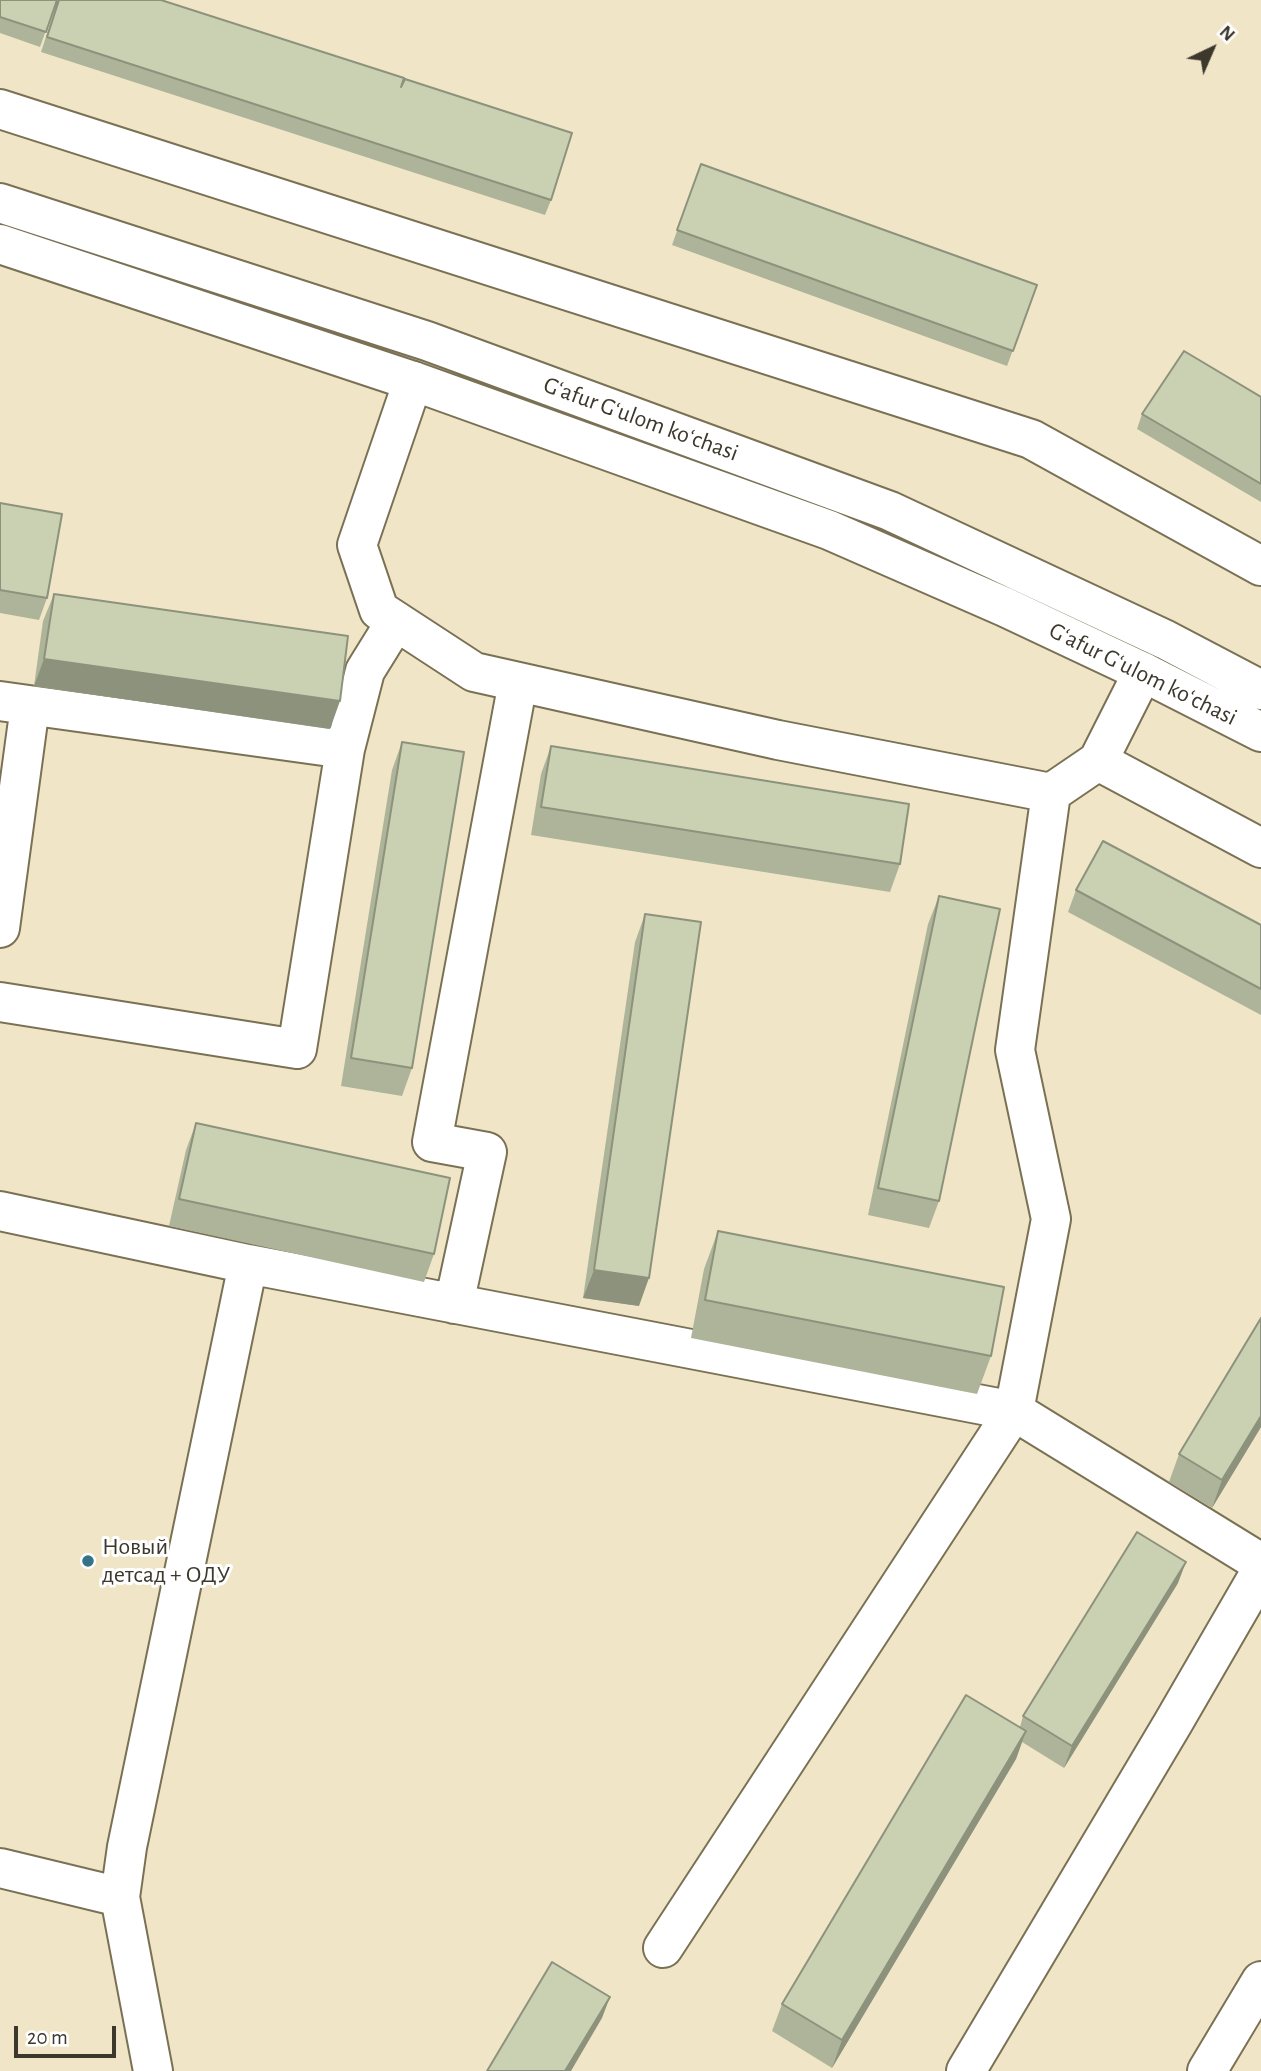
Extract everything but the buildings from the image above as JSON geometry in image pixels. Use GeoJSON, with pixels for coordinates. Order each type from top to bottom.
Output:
{"type":"FeatureCollection","features":[{"type":"Feature","properties":{"kind":"main road"},"geometry":{"type":"LineString","coordinates":[[0,109],[1031,439],[1261,566]]}},
{"type":"Feature","properties":{"kind":"main road","name":"Gʻafur Gʻulom koʻchasi"},"geometry":{"type":"LineString","coordinates":[[0,203],[427,341],[890,511],[1166,640],[1261,690]]}},
{"type":"Feature","properties":{"kind":"main road","name":"Gʻafur Gʻulom koʻchasi"},"geometry":{"type":"LineString","coordinates":[[0,244],[413,380],[829,530],[1143,672],[1261,732]]}},
{"type":"Feature","properties":{"kind":"main road"},"geometry":{"type":"LineString","coordinates":[[427,341],[357,545],[379,610],[474,671],[778,740],[1051,793],[1098,761],[1143,672]]}},
{"type":"Feature","properties":{"kind":"main road"},"geometry":{"type":"LineString","coordinates":[[0,1002],[297,1049],[345,749],[365,671],[397,621]]}},
{"type":"Feature","properties":{"kind":"main road"},"geometry":{"type":"LineString","coordinates":[[454,1304],[487,1152],[432,1142],[518,682]]}},
{"type":"Feature","properties":{"kind":"main road"},"geometry":{"type":"LineString","coordinates":[[0,928],[15,703],[345,749]]}},
{"type":"Feature","properties":{"kind":"main road"},"geometry":{"type":"LineString","coordinates":[[1098,761],[1261,848]]}},
{"type":"Feature","properties":{"kind":"main road"},"geometry":{"type":"LineString","coordinates":[[663,1948],[1014,1410],[1051,1219],[1015,1050],[1051,793]]}},
{"type":"Feature","properties":{"kind":"main road"},"geometry":{"type":"LineString","coordinates":[[0,1211],[248,1264],[1014,1410],[1261,1563]]}},
{"type":"Feature","properties":{"kind":"main road"},"geometry":{"type":"LineString","coordinates":[[153,2071],[120,1897],[127,1847],[248,1264]]}},
{"type":"Feature","properties":{"kind":"main road"},"geometry":{"type":"LineString","coordinates":[[966,2071],[1261,1571]]}},
{"type":"Feature","properties":{"kind":"main road"},"geometry":{"type":"LineString","coordinates":[[0,1868],[120,1897]]}},
{"type":"Feature","properties":{"kind":"main road"},"geometry":{"type":"LineString","coordinates":[[1207,2071],[1261,1981]]}},
{"type":"Feature","properties":{"kind":"place","name":"Новый детсад + ОДУ"},"geometry":{"type":"Point","coordinates":[88,1561]}}]}
